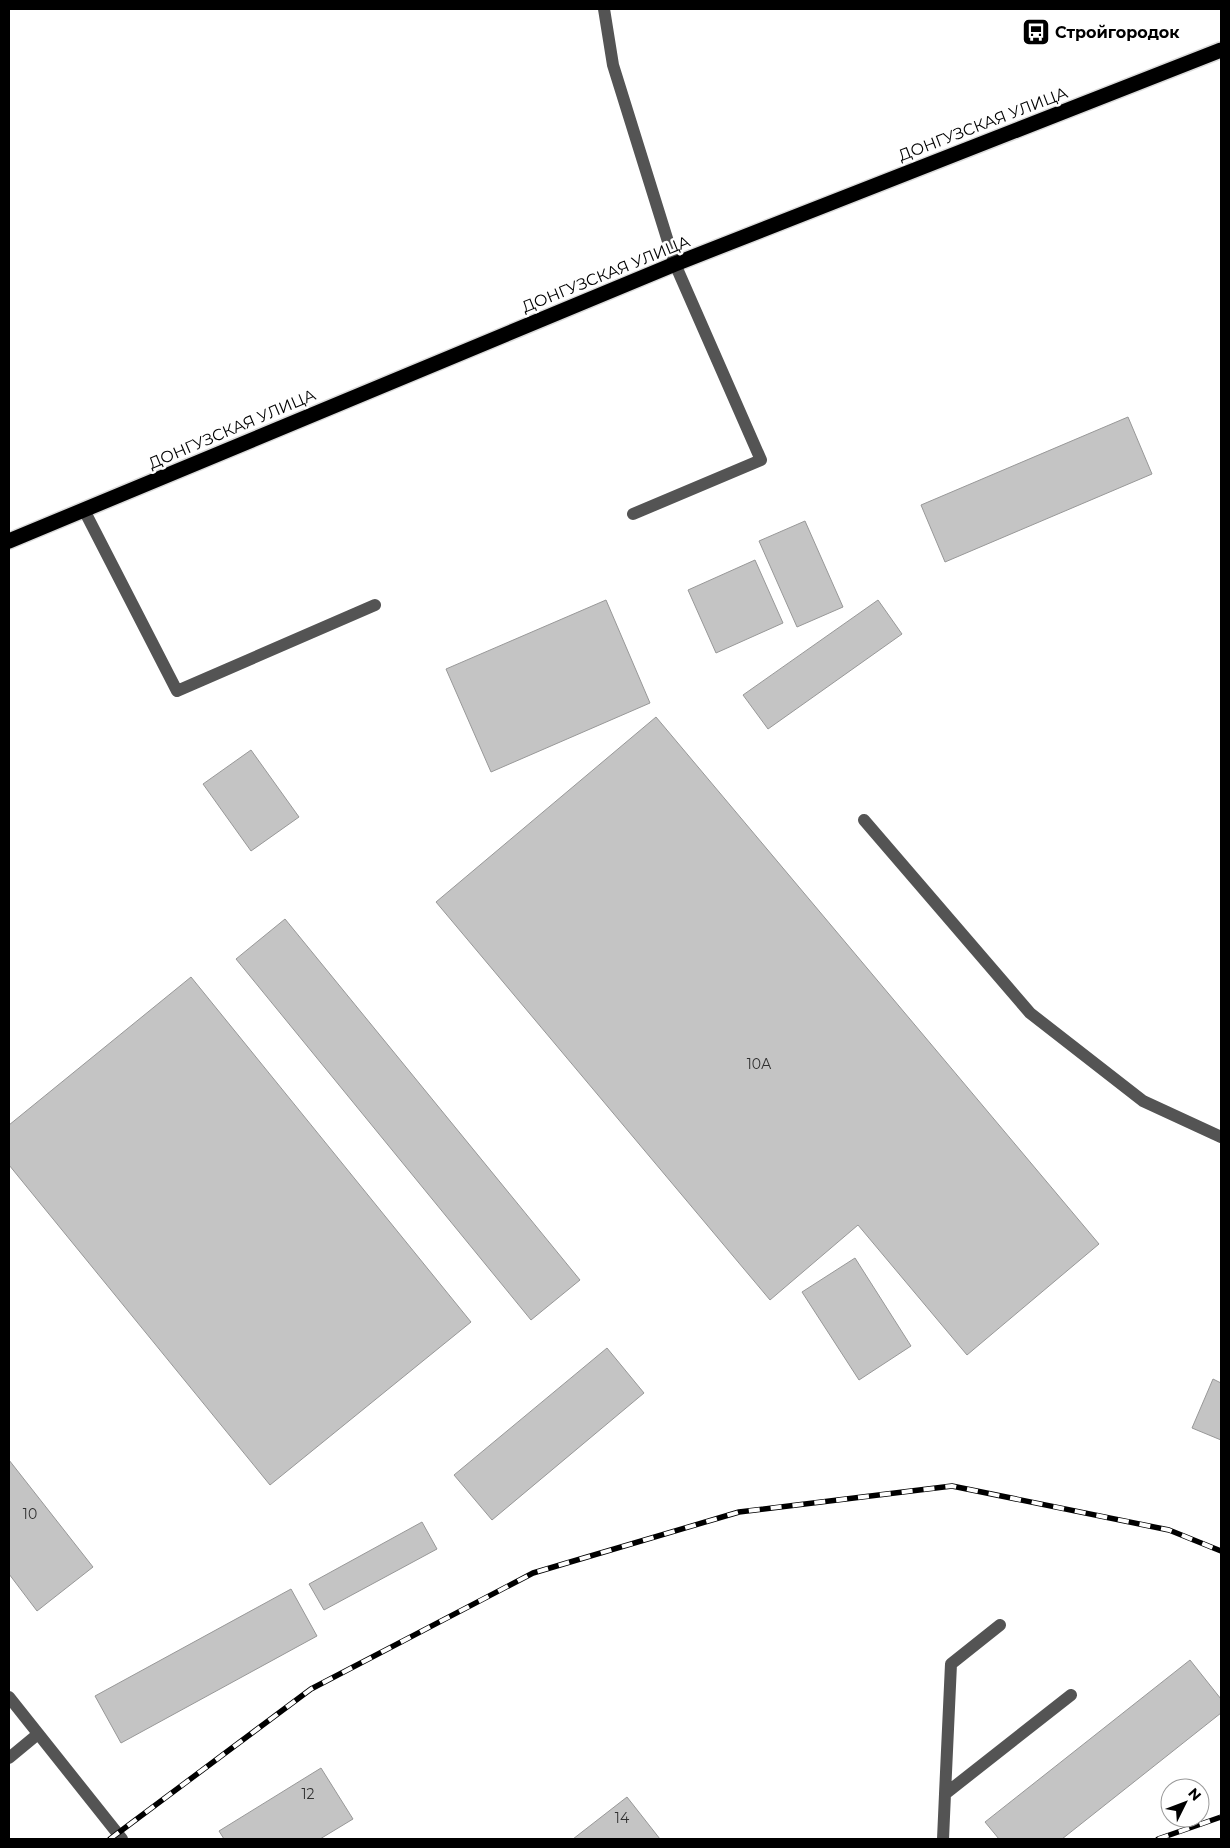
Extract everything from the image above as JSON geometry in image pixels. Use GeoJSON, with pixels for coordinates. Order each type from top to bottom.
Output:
{"type":"FeatureCollection","features":[{"type":"Feature","properties":{"kind":"highway","name":"ДОНГУЗСКАЯ УЛИЦА"},"geometry":{"type":"LineString","coordinates":[[9,541],[676,264],[1221,50]]}},
{"type":"Feature","properties":{"kind":"street"},"geometry":{"type":"LineString","coordinates":[[604,9],[613,65],[676,264],[761,460],[633,514]]}},
{"type":"Feature","properties":{"kind":"street"},"geometry":{"type":"LineString","coordinates":[[84,510],[178,691],[374,605]]}},
{"type":"Feature","properties":{"kind":"street"},"geometry":{"type":"LineString","coordinates":[[864,820],[1030,1013],[1143,1101],[1221,1137]]}},
{"type":"Feature","properties":{"kind":"street"},"geometry":{"type":"LineString","coordinates":[[942,1839],[951,1664],[1000,1625]]}},
{"type":"Feature","properties":{"kind":"street"},"geometry":{"type":"LineString","coordinates":[[945,1794],[1071,1695]]}},
{"type":"Feature","properties":{"kind":"street"},"geometry":{"type":"LineString","coordinates":[[9,1697],[122,1839]]}},
{"type":"Feature","properties":{"kind":"street"},"geometry":{"type":"LineString","coordinates":[[9,1758],[38,1734]]}},
{"type":"Feature","properties":{"kind":"building"},"geometry":{"type":"Polygon","coordinates":[[[1128,417],[1152,474],[945,562],[921,505],[1128,417]]]}},
{"type":"Feature","properties":{"kind":"building"},"geometry":{"type":"Polygon","coordinates":[[[805,521],[843,607],[797,627],[759,541],[805,521]]]}},
{"type":"Feature","properties":{"kind":"building"},"geometry":{"type":"Polygon","coordinates":[[[755,560],[783,623],[716,653],[688,590],[755,560]]]}},
{"type":"Feature","properties":{"kind":"building"},"geometry":{"type":"Polygon","coordinates":[[[606,600],[650,703],[491,772],[446,669],[606,600]]]}},
{"type":"Feature","properties":{"kind":"building"},"geometry":{"type":"Polygon","coordinates":[[[878,600],[902,634],[768,729],[743,695],[878,600]]]}},
{"type":"Feature","properties":{"kind":"building"},"geometry":{"type":"Polygon","coordinates":[[[656,717],[1099,1244],[967,1355],[858,1225],[770,1300],[436,902],[656,717]]]}},
{"type":"Feature","properties":{"kind":"building"},"geometry":{"type":"Polygon","coordinates":[[[251,750],[299,817],[251,851],[203,784],[251,750]]]}},
{"type":"Feature","properties":{"kind":"building"},"geometry":{"type":"Polygon","coordinates":[[[285,919],[580,1280],[531,1320],[236,959],[285,919]]]}},
{"type":"Feature","properties":{"kind":"building"},"geometry":{"type":"Polygon","coordinates":[[[191,977],[471,1322],[270,1485],[9,1165],[9,1125],[191,977]]]}},
{"type":"Feature","properties":{"kind":"building"},"geometry":{"type":"Polygon","coordinates":[[[855,1258],[911,1346],[859,1380],[802,1292],[855,1258]]]}},
{"type":"Feature","properties":{"kind":"building"},"geometry":{"type":"Polygon","coordinates":[[[607,1348],[644,1393],[492,1520],[454,1475],[607,1348]]]}},
{"type":"Feature","properties":{"kind":"building"},"geometry":{"type":"Polygon","coordinates":[[[1213,1379],[1221,1383],[1221,1440],[1192,1428],[1213,1379]]]}},
{"type":"Feature","properties":{"kind":"building"},"geometry":{"type":"Polygon","coordinates":[[[9,1460],[93,1567],[37,1611],[9,1574],[9,1460]]]}},
{"type":"Feature","properties":{"kind":"building"},"geometry":{"type":"Polygon","coordinates":[[[422,1522],[437,1549],[324,1610],[309,1584],[422,1522]]]}},
{"type":"Feature","properties":{"kind":"building"},"geometry":{"type":"Polygon","coordinates":[[[291,1589],[317,1636],[121,1743],[95,1696],[291,1589]]]}},
{"type":"Feature","properties":{"kind":"building"},"geometry":{"type":"Polygon","coordinates":[[[1190,1660],[1221,1699],[1221,1713],[1062,1839],[999,1839],[985,1822],[1190,1660]]]}},
{"type":"Feature","properties":{"kind":"building"},"geometry":{"type":"Polygon","coordinates":[[[321,1768],[353,1819],[320,1839],[224,1839],[219,1831],[321,1768]]]}},
{"type":"Feature","properties":{"kind":"building"},"geometry":{"type":"Polygon","coordinates":[[[627,1797],[660,1839],[573,1839],[627,1797]]]}},
{"type":"Feature","properties":{"kind":"railway"},"geometry":{"type":"LineString","coordinates":[[110,1839],[311,1689],[533,1573],[739,1512],[952,1486],[1169,1530],[1221,1551]]}},
{"type":"Feature","properties":{"kind":"railway"},"geometry":{"type":"LineString","coordinates":[[1158,1839],[1221,1817]]}},
{"type":"Feature","properties":{"kind":"place","name":"Стройгородок"},"geometry":{"type":"Point","coordinates":[1036,32]}}]}
